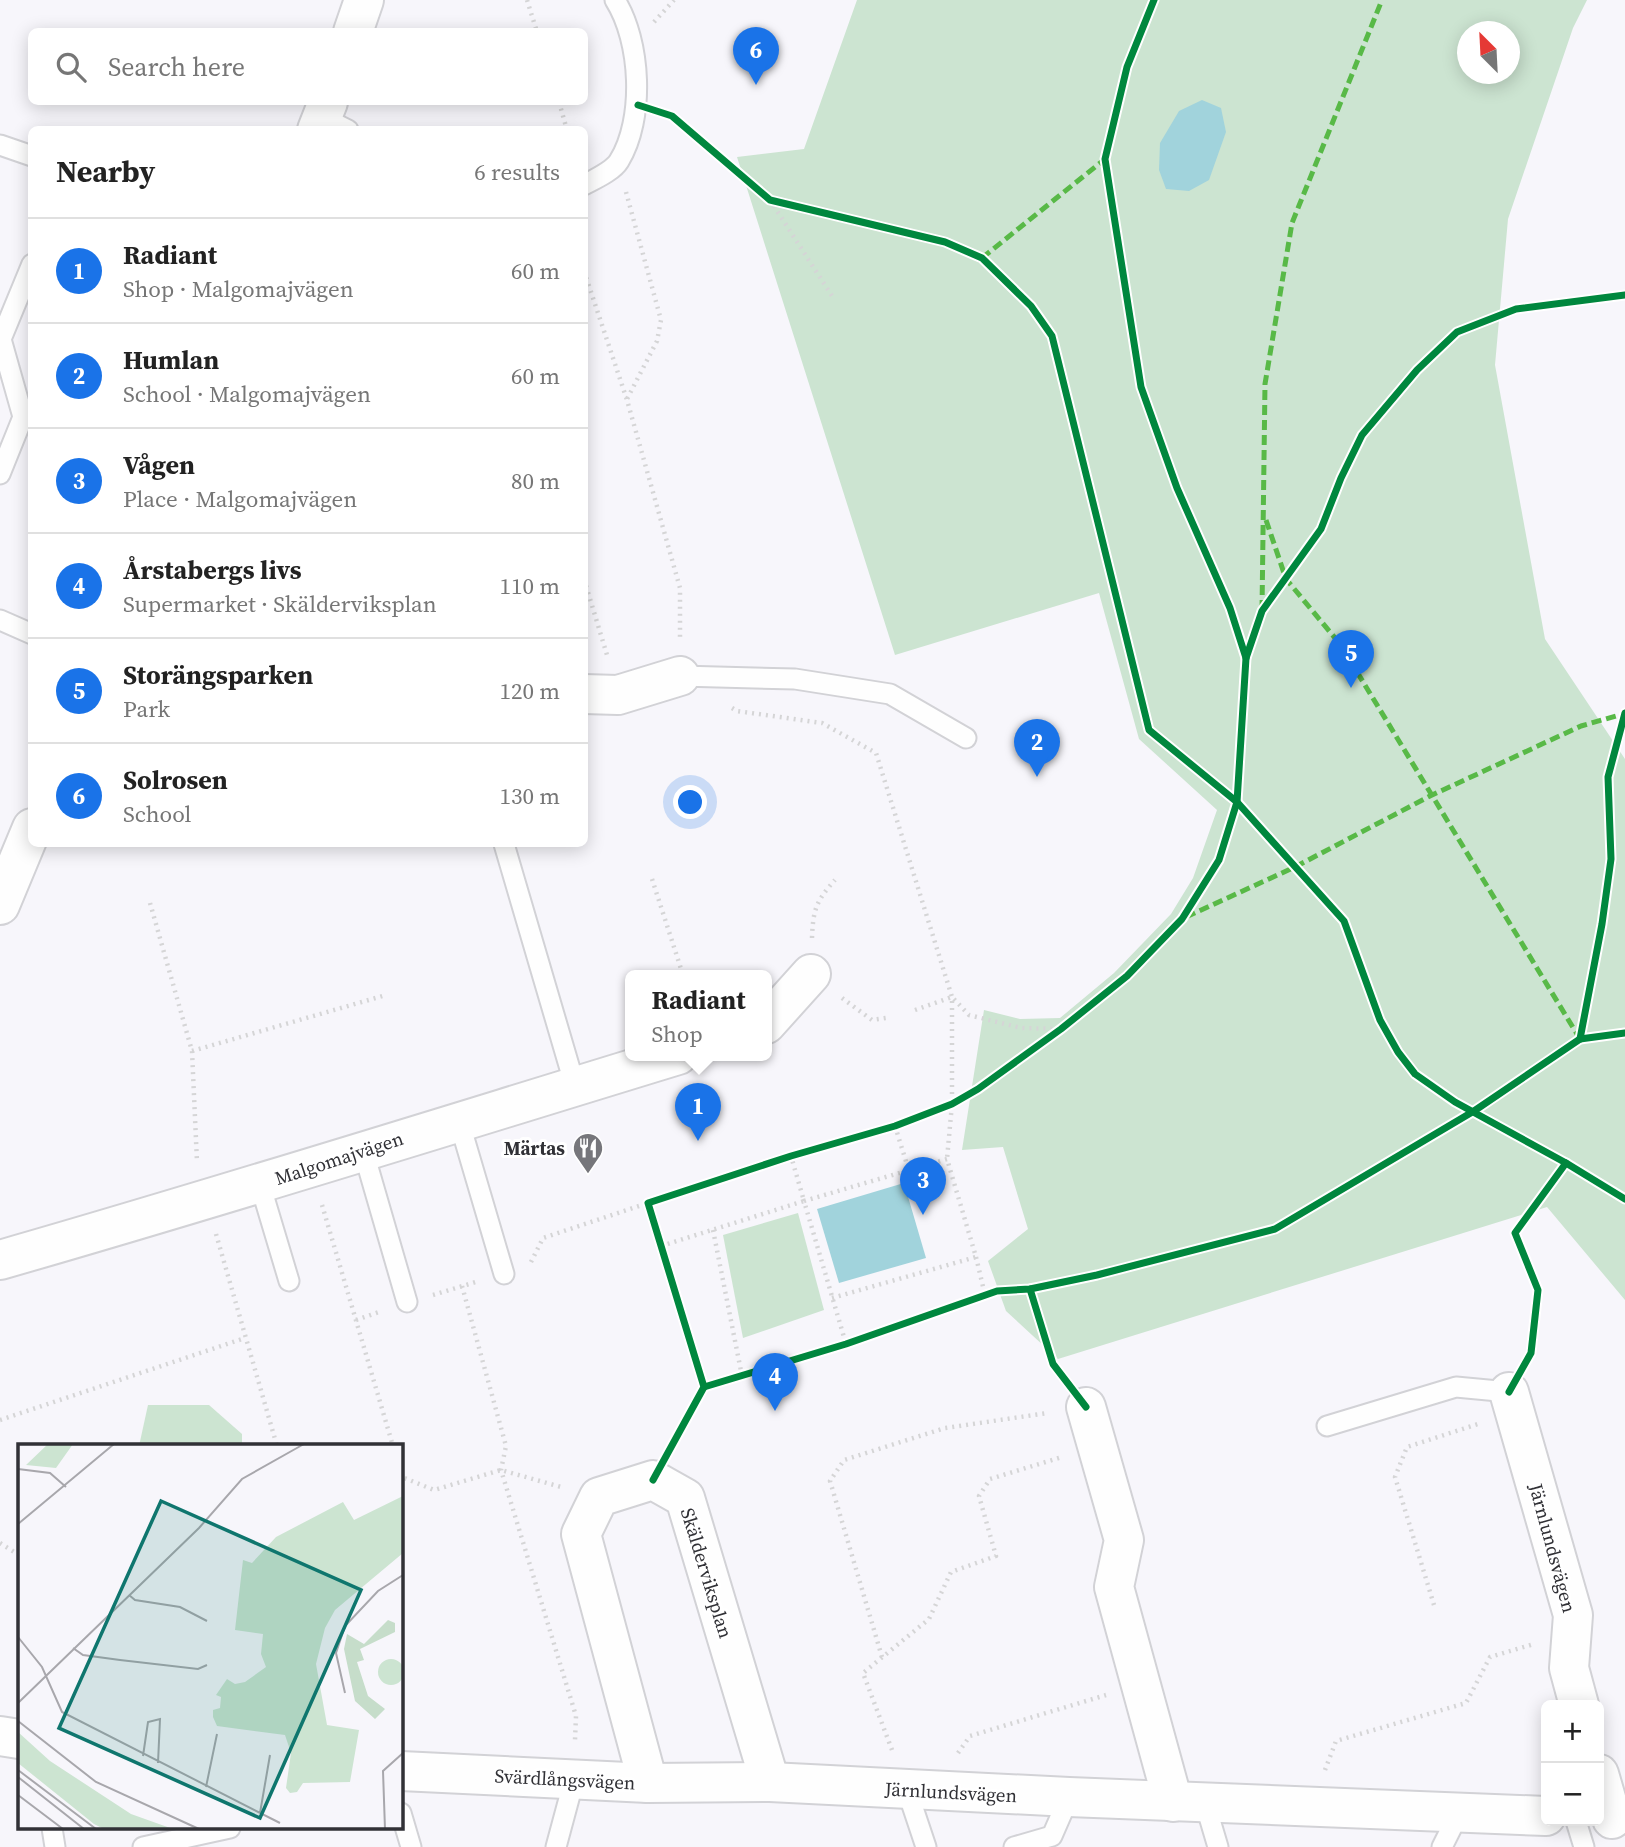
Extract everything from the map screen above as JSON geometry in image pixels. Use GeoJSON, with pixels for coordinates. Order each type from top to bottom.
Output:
{"type":"FeatureCollection","features":[{"type":"Feature","properties":{"kind":"street"},"geometry":{"type":"LineString","coordinates":[[354,28],[364,0]]}},
{"type":"Feature","properties":{"kind":"street"},"geometry":{"type":"LineString","coordinates":[[601,695],[680,676]]}},
{"type":"Feature","properties":{"kind":"street"},"geometry":{"type":"LineString","coordinates":[[0,905],[28,838]]}},
{"type":"Feature","properties":{"kind":"street"},"geometry":{"type":"LineString","coordinates":[[772,1017],[811,974]]}},
{"type":"Feature","properties":{"kind":"street","name":"Malgomajvägen"},"geometry":{"type":"LineString","coordinates":[[0,1260],[206,1201],[363,1150],[658,1061]]}},
{"type":"Feature","properties":{"kind":"street","name":"Järnlundsvägen"},"geometry":{"type":"LineString","coordinates":[[1512,1402],[1573,1615],[1569,1668],[1578,1700]]}},
{"type":"Feature","properties":{"kind":"street"},"geometry":{"type":"LineString","coordinates":[[1086,1408],[1124,1540],[1114,1587],[1140,1685],[1189,1802]]}},
{"type":"Feature","properties":{"kind":"street","name":"Skälderviksplan"},"geometry":{"type":"LineString","coordinates":[[599,1497],[653,1480],[685,1498],[770,1782]]}},
{"type":"Feature","properties":{"kind":"street"},"geometry":{"type":"LineString","coordinates":[[599,1497],[581,1534],[648,1783]]}},
{"type":"Feature","properties":{"kind":"street"},"geometry":{"type":"LineString","coordinates":[[0,1736],[18,1739]]}},
{"type":"Feature","properties":{"kind":"street","name":"Svärdlångsvägen"},"geometry":{"type":"LineString","coordinates":[[402,1771],[648,1783],[729,1783]]}},
{"type":"Feature","properties":{"kind":"street","name":"Järnlundsvägen"},"geometry":{"type":"LineString","coordinates":[[729,1783],[770,1782],[1541,1816]]}},
{"type":"Feature","properties":{"kind":"lane"},"geometry":{"type":"LineString","coordinates":[[588,182],[618,163],[628,142],[638,105],[633,46],[615,0]]}},
{"type":"Feature","properties":{"kind":"lane"},"geometry":{"type":"LineString","coordinates":[[0,145],[28,155]]}},
{"type":"Feature","properties":{"kind":"lane"},"geometry":{"type":"LineString","coordinates":[[0,474],[23,417],[1,339],[28,274]]}},
{"type":"Feature","properties":{"kind":"lane"},"geometry":{"type":"LineString","coordinates":[[0,620],[28,632]]}},
{"type":"Feature","properties":{"kind":"lane"},"geometry":{"type":"LineString","coordinates":[[680,676],[795,679],[890,694],[966,738]]}},
{"type":"Feature","properties":{"kind":"lane"},"geometry":{"type":"LineString","coordinates":[[504,847],[575,1086]]}},
{"type":"Feature","properties":{"kind":"lane"},"geometry":{"type":"LineString","coordinates":[[458,1121],[504,1274]]}},
{"type":"Feature","properties":{"kind":"lane"},"geometry":{"type":"LineString","coordinates":[[363,1150],[407,1303]]}},
{"type":"Feature","properties":{"kind":"lane"},"geometry":{"type":"LineString","coordinates":[[260,1184],[289,1281]]}},
{"type":"Feature","properties":{"kind":"lane"},"geometry":{"type":"LineString","coordinates":[[1327,1426],[1456,1387],[1512,1402]]}},
{"type":"Feature","properties":{"kind":"lane"},"geometry":{"type":"LineString","coordinates":[[556,1847],[574,1780]]}},
{"type":"Feature","properties":{"kind":"lane"},"geometry":{"type":"LineString","coordinates":[[918,1790],[926,1847]]}},
{"type":"Feature","properties":{"kind":"lane"},"geometry":{"type":"LineString","coordinates":[[1014,1847],[1052,1836],[1069,1797]]}},
{"type":"Feature","properties":{"kind":"lane"},"geometry":{"type":"LineString","coordinates":[[1189,1802],[1218,1847]]}},
{"type":"Feature","properties":{"kind":"lane"},"geometry":{"type":"LineString","coordinates":[[1442,1847],[1459,1813]]}},
{"type":"Feature","properties":{"kind":"lane"},"geometry":{"type":"LineString","coordinates":[[402,1816],[411,1847]]}},
{"type":"Feature","properties":{"kind":"lane"},"geometry":{"type":"LineString","coordinates":[[1584,1847],[1598,1826]]}},
{"type":"Feature","properties":{"kind":"lane"},"geometry":{"type":"LineString","coordinates":[[51,1829],[55,1847]]}},
{"type":"Feature","properties":{"kind":"lane"},"geometry":{"type":"LineString","coordinates":[[143,1847],[225,1829]]}},
{"type":"Feature","properties":{"kind":"path"},"geometry":{"type":"LineString","coordinates":[[527,0],[536,28]]}},
{"type":"Feature","properties":{"kind":"path"},"geometry":{"type":"LineString","coordinates":[[560,105],[566,126]]}},
{"type":"Feature","properties":{"kind":"path"},"geometry":{"type":"LineString","coordinates":[[618,163],[661,320],[657,341],[627,400]]}},
{"type":"Feature","properties":{"kind":"path"},"geometry":{"type":"LineString","coordinates":[[760,191],[769,200],[832,296]]}},
{"type":"Feature","properties":{"kind":"path"},"geometry":{"type":"LineString","coordinates":[[769,200],[783,203]]}},
{"type":"Feature","properties":{"kind":"path"},"geometry":{"type":"LineString","coordinates":[[588,606],[601,695]]}},
{"type":"Feature","properties":{"kind":"path"},"geometry":{"type":"LineString","coordinates":[[652,879],[681,970]]}},
{"type":"Feature","properties":{"kind":"path"},"geometry":{"type":"LineString","coordinates":[[813,915],[820,897],[835,880]]}},
{"type":"Feature","properties":{"kind":"path"},"geometry":{"type":"LineString","coordinates":[[811,974],[872,1020],[886,1018]]}},
{"type":"Feature","properties":{"kind":"path"},"geometry":{"type":"LineString","coordinates":[[192,1051],[386,995]]}},
{"type":"Feature","properties":{"kind":"path"},"geometry":{"type":"LineString","coordinates":[[915,1010],[953,997],[969,1015],[1021,1028],[1061,1029]]}},
{"type":"Feature","properties":{"kind":"path"},"geometry":{"type":"LineString","coordinates":[[1051,1037],[1071,1022]]}},
{"type":"Feature","properties":{"kind":"path"},"geometry":{"type":"LineString","coordinates":[[941,1109],[961,1099]]}},
{"type":"Feature","properties":{"kind":"path"},"geometry":{"type":"LineString","coordinates":[[952,1104],[947,1159],[985,1295]]}},
{"type":"Feature","properties":{"kind":"path"},"geometry":{"type":"LineString","coordinates":[[882,1130],[906,1122]]}},
{"type":"Feature","properties":{"kind":"path"},"geometry":{"type":"LineString","coordinates":[[895,1126],[909,1171]]}},
{"type":"Feature","properties":{"kind":"path"},"geometry":{"type":"LineString","coordinates":[[778,1161],[804,1153]]}},
{"type":"Feature","properties":{"kind":"path"},"geometry":{"type":"LineString","coordinates":[[791,1157],[846,1344]]}},
{"type":"Feature","properties":{"kind":"path"},"geometry":{"type":"LineString","coordinates":[[661,1246],[947,1159]]}},
{"type":"Feature","properties":{"kind":"path"},"geometry":{"type":"LineString","coordinates":[[310,1168],[392,1444]]}},
{"type":"Feature","properties":{"kind":"path"},"geometry":{"type":"LineString","coordinates":[[652,1214],[649,1203],[662,1199]]}},
{"type":"Feature","properties":{"kind":"path"},"geometry":{"type":"LineString","coordinates":[[713,1230],[742,1376]]}},
{"type":"Feature","properties":{"kind":"path"},"geometry":{"type":"LineString","coordinates":[[658,1235],[665,1258]]}},
{"type":"Feature","properties":{"kind":"path"},"geometry":{"type":"LineString","coordinates":[[832,1298],[975,1257]]}},
{"type":"Feature","properties":{"kind":"path"},"geometry":{"type":"LineString","coordinates":[[462,1286],[506,1446],[500,1470],[576,1716],[574,1780]]}},
{"type":"Feature","properties":{"kind":"path"},"geometry":{"type":"LineString","coordinates":[[972,1299],[997,1291]]}},
{"type":"Feature","properties":{"kind":"path"},"geometry":{"type":"LineString","coordinates":[[0,1420],[245,1338]]}},
{"type":"Feature","properties":{"kind":"path"},"geometry":{"type":"LineString","coordinates":[[833,1348],[858,1339]]}},
{"type":"Feature","properties":{"kind":"path"},"geometry":{"type":"LineString","coordinates":[[729,1380],[755,1372]]}},
{"type":"Feature","properties":{"kind":"path"},"geometry":{"type":"LineString","coordinates":[[1434,1605],[1395,1477],[1407,1447],[1512,1402]]}},
{"type":"Feature","properties":{"kind":"path"},"geometry":{"type":"LineString","coordinates":[[882,1657],[830,1481],[844,1460],[945,1427],[1086,1408]]}},
{"type":"Feature","properties":{"kind":"path"},"geometry":{"type":"LineString","coordinates":[[1097,1446],[990,1479],[979,1496],[996,1556],[951,1572],[929,1619],[863,1672],[918,1790],[970,1736],[1140,1685]]}},
{"type":"Feature","properties":{"kind":"path"},"geometry":{"type":"LineString","coordinates":[[402,1477],[434,1490],[500,1470],[599,1497]]}},
{"type":"Feature","properties":{"kind":"path"},"geometry":{"type":"LineString","coordinates":[[0,1543],[18,1554]]}},
{"type":"Feature","properties":{"kind":"path"},"geometry":{"type":"LineString","coordinates":[[1310,1807],[1336,1741],[1466,1703],[1490,1657],[1572,1631]]}},
{"type":"Feature","properties":{"kind":"green space"},"geometry":{"type":"Polygon","coordinates":[[[857,0],[1587,0],[1573,28],[1508,219],[1495,365],[1545,639],[1625,759],[1625,1300],[1547,1207],[1058,1359],[1006,1311],[988,1261],[1028,1229],[1003,1147],[962,1150],[984,1010],[1020,1019],[1060,1018],[1114,973],[1171,914],[1193,878],[1217,810],[1139,739],[1099,593],[895,655],[737,157],[804,149],[857,0]]]}},
{"type":"Feature","properties":{"kind":"green space"},"geometry":{"type":"Polygon","coordinates":[[[798,1213],[824,1310],[743,1338],[723,1235],[798,1213]]]}},
{"type":"Feature","properties":{"kind":"green space"},"geometry":{"type":"Polygon","coordinates":[[[148,1405],[209,1405],[242,1434],[242,1444],[139,1444],[148,1405]]]}},
{"type":"Feature","properties":{"kind":"water"},"geometry":{"type":"Polygon","coordinates":[[[1202,100],[1221,108],[1226,132],[1209,180],[1189,191],[1166,189],[1159,170],[1160,143],[1179,111],[1202,100]]]}},
{"type":"Feature","properties":{"kind":"water"},"geometry":{"type":"Polygon","coordinates":[[[904,1183],[926,1258],[839,1283],[817,1209],[904,1183]]]}},
{"type":"Feature","properties":{"kind":"marked path"},"geometry":{"type":"LineString","coordinates":[[1262,610],[1265,384],[1292,223],[1382,0]]}},
{"type":"Feature","properties":{"kind":"marked path"},"geometry":{"type":"LineString","coordinates":[[982,258],[1105,159]]}},
{"type":"Feature","properties":{"kind":"marked path"},"geometry":{"type":"LineString","coordinates":[[1266,520],[1286,579],[1340,644],[1580,1039]]}},
{"type":"Feature","properties":{"kind":"marked path"},"geometry":{"type":"LineString","coordinates":[[1186,917],[1295,867],[1430,796],[1581,726],[1623,714]]}},
{"type":"Feature","properties":{"kind":"cycle path"},"geometry":{"type":"LineString","coordinates":[[1154,0],[1127,67],[1105,159],[1141,387],[1177,488],[1230,608],[1246,658]]}},
{"type":"Feature","properties":{"kind":"cycle path"},"geometry":{"type":"LineString","coordinates":[[638,105],[672,116],[770,200],[945,242],[982,258],[1031,306],[1052,336],[1149,730],[1237,802],[1344,921],[1380,1020],[1398,1052],[1415,1074],[1455,1102],[1625,1199]]}},
{"type":"Feature","properties":{"kind":"cycle path"},"geometry":{"type":"LineString","coordinates":[[653,1480],[704,1387],[648,1203],[791,1156],[895,1126],[952,1104],[978,1089],[1061,1029],[1127,976],[1182,919],[1219,860],[1237,802],[1246,658],[1262,611],[1321,529],[1362,435],[1417,370],[1457,332],[1516,309],[1625,295]]}},
{"type":"Feature","properties":{"kind":"cycle path"},"geometry":{"type":"LineString","coordinates":[[1580,1039],[1602,924],[1611,859],[1608,777],[1625,713]]}},
{"type":"Feature","properties":{"kind":"cycle path"},"geometry":{"type":"LineString","coordinates":[[704,1387],[846,1344],[997,1291],[1030,1289],[1097,1275],[1275,1229],[1474,1111],[1580,1039],[1625,1033]]}},
{"type":"Feature","properties":{"kind":"cycle path"},"geometry":{"type":"LineString","coordinates":[[1509,1392],[1531,1353],[1538,1290],[1515,1233],[1566,1163]]}},
{"type":"Feature","properties":{"kind":"cycle path"},"geometry":{"type":"LineString","coordinates":[[1030,1289],[1053,1364],[1086,1407]]}},
{"type":"Feature","properties":{"kind":"place","name":"Solrosen"},"geometry":{"type":"Point","coordinates":[756,85]}},
{"type":"Feature","properties":{"kind":"place","name":"Storängsparken"},"geometry":{"type":"Point","coordinates":[1351,688]}},
{"type":"Feature","properties":{"kind":"place","name":"Humlan"},"geometry":{"type":"Point","coordinates":[1037,777]}},
{"type":"Feature","properties":{"kind":"place","name":"Radiant"},"geometry":{"type":"Point","coordinates":[698,1141]}},
{"type":"Feature","properties":{"kind":"place","name":"Märtas"},"geometry":{"type":"Point","coordinates":[588,1175]}},
{"type":"Feature","properties":{"kind":"place","name":"Vågen"},"geometry":{"type":"Point","coordinates":[923,1215]}},
{"type":"Feature","properties":{"kind":"place","name":"Årstabergs livs"},"geometry":{"type":"Point","coordinates":[775,1411]}}]}
